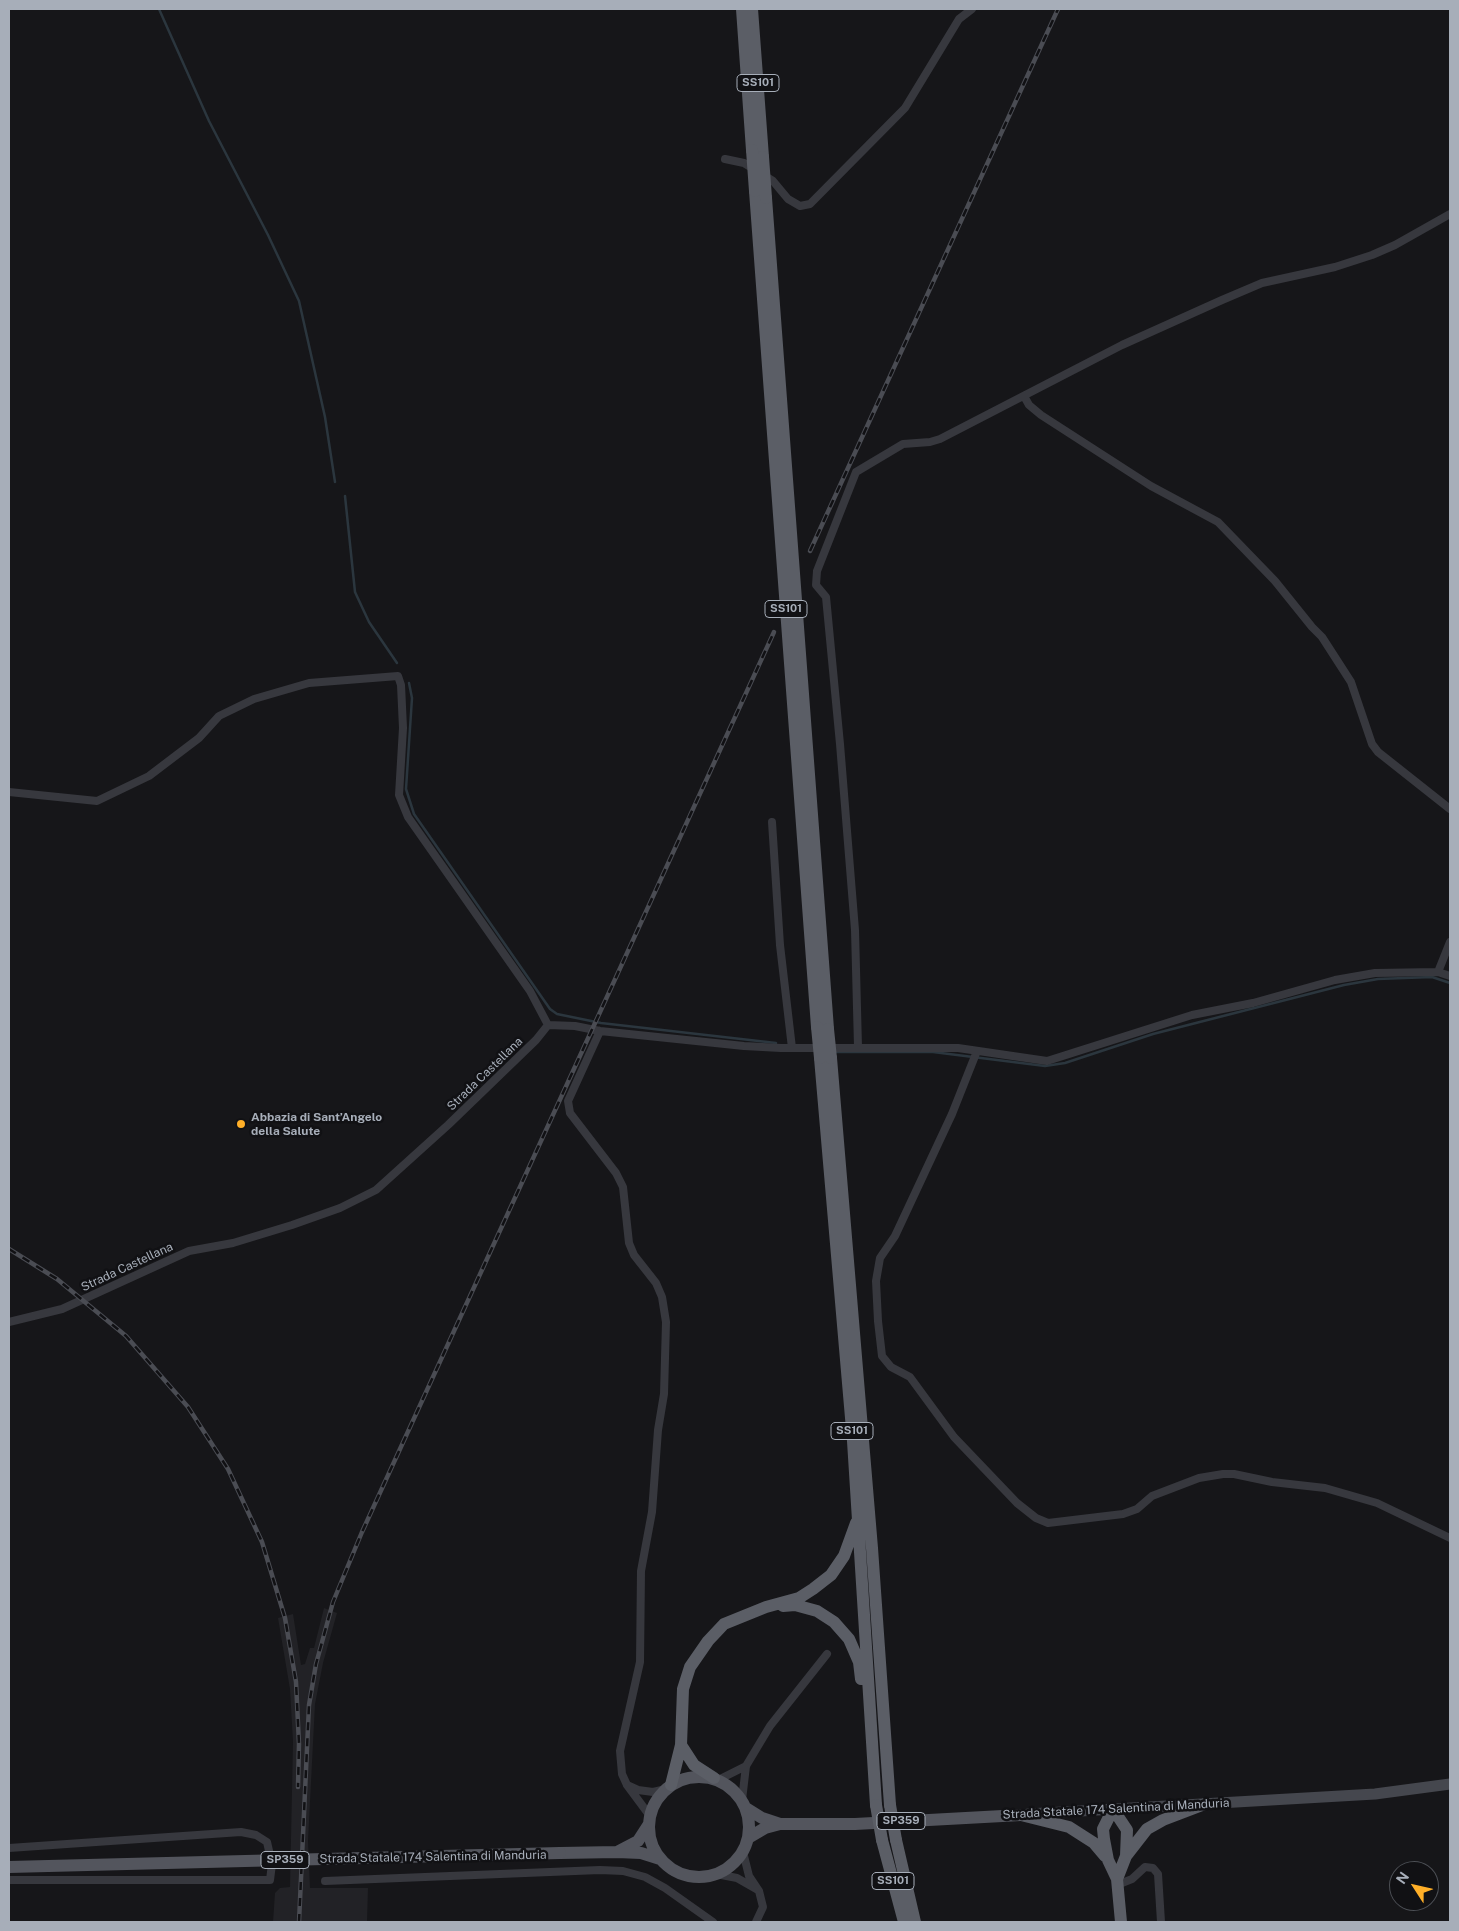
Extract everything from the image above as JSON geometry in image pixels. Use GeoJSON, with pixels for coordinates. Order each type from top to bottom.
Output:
{"type":"FeatureCollection","features":[{"type":"Feature","properties":{"kind":"highway","name":"SS101"},"geometry":{"type":"LineString","coordinates":[[742,9],[758,154],[766,198],[858,1516],[876,1805],[882,1840],[904,1922]]}},
{"type":"Feature","properties":{"kind":"highway","name":"SS101"},"geometry":{"type":"LineString","coordinates":[[752,9],[758,154],[755,191],[823,1028]]}},
{"type":"Feature","properties":{"kind":"highway","name":"SS101"},"geometry":{"type":"LineString","coordinates":[[825,1058],[872,1548],[890,1805],[915,1922]]}},
{"type":"Feature","properties":{"kind":"highway"},"geometry":{"type":"LineString","coordinates":[[668,1787],[681,1745],[683,1689],[690,1667],[708,1641],[724,1624],[766,1607],[799,1598],[814,1589],[831,1574],[844,1556],[858,1516]]}},
{"type":"Feature","properties":{"kind":"highway"},"geometry":{"type":"LineString","coordinates":[[766,1607],[795,1605],[817,1611],[834,1622],[849,1639],[859,1662],[863,1701],[872,1732]]}},
{"type":"Feature","properties":{"kind":"highway"},"geometry":{"type":"LineString","coordinates":[[681,1745],[694,1765],[716,1779]]}},
{"type":"Feature","properties":{"kind":"highway"},"geometry":{"type":"LineString","coordinates":[[1126,1856],[1147,1829],[1163,1820],[1205,1804]]}},
{"type":"Feature","properties":{"kind":"highway"},"geometry":{"type":"LineString","coordinates":[[1117,1882],[1126,1856],[1127,1830],[1113,1809],[1103,1829],[1108,1860],[1117,1882],[1121,1922]]}},
{"type":"Feature","properties":{"kind":"highway"},"geometry":{"type":"LineString","coordinates":[[1021,1815],[1069,1827],[1094,1843],[1108,1860]]}},
{"type":"Feature","properties":{"kind":"main road"},"geometry":{"type":"LineString","coordinates":[[696,1776],[716,1779],[732,1788],[744,1804],[750,1823],[748,1838],[743,1852],[726,1869],[716,1874],[704,1877],[680,1873],[660,1858],[654,1848],[650,1820],[658,1798],[668,1787],[696,1776]]}},
{"type":"Feature","properties":{"kind":"main road","name":"Strada Statale 174 Salentina di Manduria"},"geometry":{"type":"LineString","coordinates":[[748,1838],[765,1828],[780,1824],[854,1824],[1375,1794],[1450,1784]]}},
{"type":"Feature","properties":{"kind":"main road","name":"Strada Statale 174 Salentina di Manduria"},"geometry":{"type":"LineString","coordinates":[[744,1804],[762,1818],[780,1824]]}},
{"type":"Feature","properties":{"kind":"main road","name":"Strada Statale 174 Salentina di Manduria"},"geometry":{"type":"LineString","coordinates":[[617,1852],[638,1840],[650,1820]]}},
{"type":"Feature","properties":{"kind":"main road","name":"Strada Statale 174 Salentina di Manduria"},"geometry":{"type":"LineString","coordinates":[[9,1867],[617,1852],[641,1853],[660,1858]]}},
{"type":"Feature","properties":{"kind":"street"},"geometry":{"type":"LineString","coordinates":[[725,159],[744,163],[773,181],[788,199],[800,206],[810,204],[905,108],[959,19],[972,9]]}},
{"type":"Feature","properties":{"kind":"street"},"geometry":{"type":"LineString","coordinates":[[858,1047],[859,1011],[848,832],[826,597],[816,585],[817,571],[856,472],[903,444],[930,442],[940,439],[1122,346],[1222,300],[1262,283],[1335,267],[1372,255],[1395,245],[1450,214]]}},
{"type":"Feature","properties":{"kind":"street"},"geometry":{"type":"LineString","coordinates":[[1024,396],[1029,405],[1041,415],[1069,431],[1151,486],[1218,522],[1275,581],[1322,637],[1351,682],[1372,744],[1378,752],[1450,809]]}},
{"type":"Feature","properties":{"kind":"street"},"geometry":{"type":"LineString","coordinates":[[9,792],[97,801],[149,776],[199,738],[219,716],[254,699],[310,683],[398,676],[401,685],[403,728],[399,795],[408,817],[530,991],[548,1025],[575,1026],[600,1031],[744,1046],[792,1048],[958,1048],[1047,1060],[1192,1015],[1253,1002],[1334,980],[1375,973],[1438,972],[1450,976]]}},
{"type":"Feature","properties":{"kind":"street"},"geometry":{"type":"LineString","coordinates":[[772,822],[780,945],[792,1048]]}},
{"type":"Feature","properties":{"kind":"street"},"geometry":{"type":"LineString","coordinates":[[1438,972],[1450,942]]}},
{"type":"Feature","properties":{"kind":"street","name":"Strada Castellana"},"geometry":{"type":"LineString","coordinates":[[9,1322],[62,1309],[190,1251],[233,1244],[292,1225],[340,1208],[376,1190],[448,1125],[536,1040],[548,1025]]}},
{"type":"Feature","properties":{"kind":"street"},"geometry":{"type":"LineString","coordinates":[[600,1031],[568,1101],[570,1113],[616,1173],[623,1187],[629,1243],[634,1255],[656,1283],[662,1297],[666,1322],[664,1394],[658,1430],[652,1512],[642,1571],[640,1662],[620,1751],[622,1774],[650,1820]]}},
{"type":"Feature","properties":{"kind":"street"},"geometry":{"type":"LineString","coordinates":[[977,1051],[974,1062],[895,1236],[880,1258],[876,1281],[878,1321],[882,1356],[891,1367],[910,1377],[954,1437],[1017,1503],[1036,1518],[1048,1523],[1123,1514],[1137,1508],[1152,1496],[1199,1478],[1234,1474],[1296,1486],[1324,1488],[1378,1503],[1450,1538]]}},
{"type":"Feature","properties":{"kind":"street"},"geometry":{"type":"LineString","coordinates":[[744,1804],[746,1766],[770,1726],[827,1654]]}},
{"type":"Feature","properties":{"kind":"street"},"geometry":{"type":"LineString","coordinates":[[716,1779],[746,1766]]}},
{"type":"Feature","properties":{"kind":"street"},"geometry":{"type":"LineString","coordinates":[[627,1785],[638,1790],[653,1792],[668,1787]]}},
{"type":"Feature","properties":{"kind":"street"},"geometry":{"type":"LineString","coordinates":[[9,1848],[156,1840],[241,1832],[256,1834],[268,1842],[272,1864],[270,1880],[9,1880]]}},
{"type":"Feature","properties":{"kind":"street"},"geometry":{"type":"LineString","coordinates":[[743,1852],[750,1876],[759,1891],[763,1907],[757,1922]]}},
{"type":"Feature","properties":{"kind":"street"},"geometry":{"type":"LineString","coordinates":[[1117,1882],[1132,1879],[1145,1868],[1153,1868],[1158,1874],[1161,1922]]}},
{"type":"Feature","properties":{"kind":"street"},"geometry":{"type":"LineString","coordinates":[[325,1881],[600,1870],[623,1871],[645,1876],[713,1922]]}},
{"type":"Feature","properties":{"kind":"street"},"geometry":{"type":"LineString","coordinates":[[716,1874],[737,1878],[759,1891]]}},
{"type":"Feature","properties":{"kind":"shaded area"},"geometry":{"type":"Polygon","coordinates":[[[324,1608],[337,1613],[323,1663],[315,1704],[308,1841],[310,1888],[368,1888],[367,1922],[273,1922],[275,1893],[280,1888],[290,1887],[293,1742],[290,1689],[278,1618],[293,1614],[301,1665],[305,1664],[310,1648],[314,1648],[324,1608]]]}},
{"type":"Feature","properties":{"kind":"waterway"},"geometry":{"type":"LineString","coordinates":[[159,9],[209,121],[268,235],[299,301],[325,417],[335,482]]}},
{"type":"Feature","properties":{"kind":"waterway"},"geometry":{"type":"LineString","coordinates":[[345,496],[355,592],[369,622],[397,663]]}},
{"type":"Feature","properties":{"kind":"waterway"},"geometry":{"type":"LineString","coordinates":[[409,683],[412,698],[406,789],[414,814],[550,1009],[557,1014],[601,1023],[776,1043]]}},
{"type":"Feature","properties":{"kind":"waterway"},"geometry":{"type":"LineString","coordinates":[[835,1052],[933,1052],[1045,1066],[1065,1063],[1153,1034],[1344,985],[1378,979],[1432,977],[1450,983]]}},
{"type":"Feature","properties":{"kind":"railway"},"geometry":{"type":"LineString","coordinates":[[810,551],[1058,9]]}},
{"type":"Feature","properties":{"kind":"railway"},"geometry":{"type":"LineString","coordinates":[[299,1922],[309,1705],[316,1664],[333,1602],[362,1532],[774,632]]}},
{"type":"Feature","properties":{"kind":"railway"},"geometry":{"type":"LineString","coordinates":[[9,1249],[57,1279],[126,1336],[188,1407],[228,1469],[262,1542],[285,1618],[296,1682],[299,1744],[298,1787]]}},
{"type":"Feature","properties":{"kind":"place","name":"Abbazia di Sant’Angelo della Salute"},"geometry":{"type":"Point","coordinates":[241,1124]}}]}
